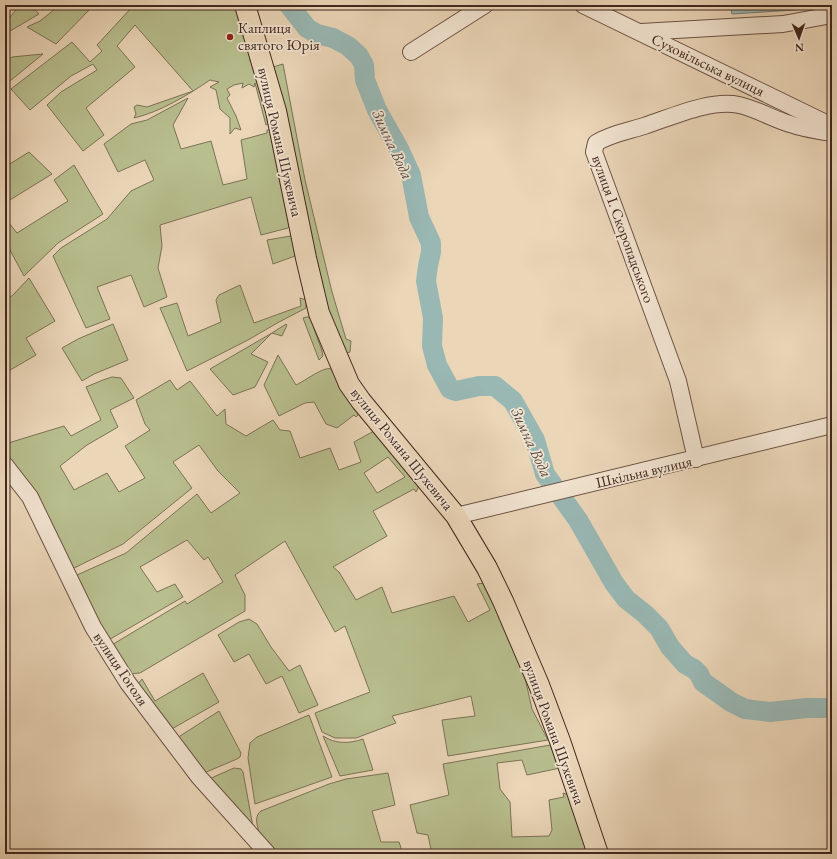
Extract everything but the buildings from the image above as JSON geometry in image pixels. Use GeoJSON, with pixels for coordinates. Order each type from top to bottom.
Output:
{"type":"FeatureCollection","features":[{"type":"Feature","properties":{"kind":"main road","name":"вулиця Романа Шухевича"},"geometry":{"type":"LineString","coordinates":[[245,5],[276,111],[316,301],[340,363],[349,384],[361,402],[456,516],[487,568],[539,685],[560,741],[598,854]]}},
{"type":"Feature","properties":{"kind":"street"},"geometry":{"type":"LineString","coordinates":[[411,52],[485,5]]}},
{"type":"Feature","properties":{"kind":"street","name":"Суховільська вулиця"},"geometry":{"type":"LineString","coordinates":[[583,5],[832,126]]}},
{"type":"Feature","properties":{"kind":"street"},"geometry":{"type":"LineString","coordinates":[[640,32],[783,24],[832,15]]}},
{"type":"Feature","properties":{"kind":"street","name":"вулиця І. Скоропадського"},"geometry":{"type":"LineString","coordinates":[[696,459],[678,381],[594,152],[596,143],[602,139],[693,110],[726,104],[746,107],[810,130],[832,133]]}},
{"type":"Feature","properties":{"kind":"street","name":"Шкільна вулиця"},"geometry":{"type":"LineString","coordinates":[[456,516],[832,426]]}},
{"type":"Feature","properties":{"kind":"street","name":"вулиця Гоголя"},"geometry":{"type":"LineString","coordinates":[[5,465],[30,497],[93,627],[128,683],[199,777],[268,854]]}},
{"type":"Feature","properties":{"kind":"green space"},"geometry":{"type":"Polygon","coordinates":[[[20,5],[31,5],[39,14],[5,34],[5,23],[20,5]]]}},
{"type":"Feature","properties":{"kind":"green space"},"geometry":{"type":"Polygon","coordinates":[[[60,5],[94,5],[56,44],[27,27],[40,21],[60,5]]]}},
{"type":"Feature","properties":{"kind":"green space"},"geometry":{"type":"Polygon","coordinates":[[[132,5],[237,5],[252,45],[250,61],[252,59],[270,123],[266,125],[255,83],[254,87],[249,84],[242,88],[243,83],[234,85],[227,89],[230,95],[227,98],[241,130],[235,128],[230,134],[230,118],[220,109],[216,90],[210,87],[219,82],[210,80],[193,91],[135,25],[117,46],[135,67],[86,108],[104,135],[83,151],[47,105],[61,92],[97,70],[93,64],[71,76],[30,110],[11,89],[72,42],[90,62],[102,51],[97,45],[133,6],[132,5]]]}},
{"type":"Feature","properties":{"kind":"green space"},"geometry":{"type":"Polygon","coordinates":[[[43,54],[5,85],[5,62],[12,57],[43,54]]]}},
{"type":"Feature","properties":{"kind":"green space"},"geometry":{"type":"Polygon","coordinates":[[[283,64],[305,180],[332,292],[346,339],[351,341],[350,352],[345,354],[327,311],[273,67],[283,64]]]}},
{"type":"Feature","properties":{"kind":"green space"},"geometry":{"type":"Polygon","coordinates":[[[191,92],[154,112],[134,118],[136,114],[134,107],[137,105],[147,107],[191,92]]]}},
{"type":"Feature","properties":{"kind":"green space"},"geometry":{"type":"Polygon","coordinates":[[[188,98],[173,125],[181,149],[211,141],[223,185],[247,179],[241,140],[267,133],[267,130],[271,130],[290,226],[288,228],[261,235],[251,197],[160,225],[162,246],[158,268],[167,297],[144,307],[131,275],[97,287],[110,319],[86,328],[53,256],[61,248],[107,219],[131,191],[154,180],[145,160],[118,172],[104,144],[131,124],[147,120],[188,98]]]}},
{"type":"Feature","properties":{"kind":"green space"},"geometry":{"type":"Polygon","coordinates":[[[29,152],[52,174],[5,203],[5,159],[8,165],[29,152]]]}},
{"type":"Feature","properties":{"kind":"green space"},"geometry":{"type":"Polygon","coordinates":[[[74,165],[103,214],[58,243],[24,276],[5,241],[5,218],[17,233],[68,201],[54,180],[74,165]]]}},
{"type":"Feature","properties":{"kind":"green space"},"geometry":{"type":"Polygon","coordinates":[[[291,236],[293,238],[296,254],[295,256],[273,264],[267,240],[291,236]]]}},
{"type":"Feature","properties":{"kind":"green space"},"geometry":{"type":"Polygon","coordinates":[[[29,278],[55,321],[26,338],[36,355],[5,373],[5,301],[13,295],[29,278]]]}},
{"type":"Feature","properties":{"kind":"green space"},"geometry":{"type":"Polygon","coordinates":[[[240,285],[254,323],[301,306],[300,298],[306,300],[306,308],[187,371],[160,308],[177,303],[188,336],[221,322],[216,300],[219,295],[240,285]]]}},
{"type":"Feature","properties":{"kind":"green space"},"geometry":{"type":"Polygon","coordinates":[[[309,317],[311,320],[322,351],[323,356],[319,360],[303,318],[309,317]]]}},
{"type":"Feature","properties":{"kind":"green space"},"geometry":{"type":"Polygon","coordinates":[[[113,324],[128,360],[94,374],[82,381],[62,348],[78,339],[113,324]]]}},
{"type":"Feature","properties":{"kind":"green space"},"geometry":{"type":"Polygon","coordinates":[[[286,324],[287,325],[282,336],[272,333],[286,324]]]}},
{"type":"Feature","properties":{"kind":"green space"},"geometry":{"type":"Polygon","coordinates":[[[272,333],[251,354],[268,362],[255,387],[233,395],[210,369],[272,333]]]}},
{"type":"Feature","properties":{"kind":"green space"},"geometry":{"type":"Polygon","coordinates":[[[278,355],[296,385],[319,372],[331,369],[358,411],[358,415],[356,417],[354,415],[337,428],[326,424],[314,402],[305,403],[279,416],[264,385],[278,355]]]}},
{"type":"Feature","properties":{"kind":"green space"},"geometry":{"type":"Polygon","coordinates":[[[112,377],[121,378],[134,398],[110,410],[118,427],[87,445],[60,466],[74,490],[107,473],[119,492],[145,478],[125,446],[150,430],[145,424],[136,400],[170,380],[177,390],[190,381],[217,416],[225,409],[226,424],[246,436],[273,420],[280,430],[290,431],[300,458],[330,448],[339,470],[361,462],[354,442],[374,431],[419,486],[416,492],[414,489],[373,511],[387,536],[333,567],[339,572],[356,600],[382,587],[392,613],[454,596],[468,622],[490,610],[477,584],[484,583],[523,669],[532,709],[548,740],[448,756],[442,720],[475,716],[471,696],[392,716],[396,723],[356,738],[335,738],[322,732],[315,713],[370,692],[345,626],[335,632],[285,541],[235,575],[245,595],[245,611],[140,673],[129,674],[113,645],[115,643],[185,601],[187,604],[223,582],[208,557],[204,560],[187,540],[140,567],[157,592],[175,584],[183,597],[108,639],[75,577],[126,553],[197,494],[211,513],[240,493],[218,471],[199,445],[173,462],[192,488],[123,544],[70,570],[5,460],[5,444],[64,426],[71,436],[101,420],[86,387],[112,377]],[[388,457],[364,473],[377,493],[405,477],[388,457]]]}},
{"type":"Feature","properties":{"kind":"green space"},"geometry":{"type":"Polygon","coordinates":[[[249,619],[257,624],[271,647],[289,671],[300,665],[318,705],[299,713],[282,676],[266,684],[249,654],[234,662],[218,635],[239,622],[249,619]]]}},
{"type":"Feature","properties":{"kind":"green space"},"geometry":{"type":"Polygon","coordinates":[[[203,673],[219,702],[170,730],[138,684],[142,679],[155,701],[203,673]]]}},
{"type":"Feature","properties":{"kind":"green space"},"geometry":{"type":"Polygon","coordinates":[[[219,711],[241,753],[240,757],[237,759],[204,773],[177,738],[219,711]]]}},
{"type":"Feature","properties":{"kind":"green space"},"geometry":{"type":"Polygon","coordinates":[[[309,715],[332,777],[255,804],[248,758],[250,743],[257,737],[309,715]]]}},
{"type":"Feature","properties":{"kind":"green space"},"geometry":{"type":"Polygon","coordinates":[[[323,736],[337,742],[352,742],[363,739],[373,770],[340,776],[323,736]]]}},
{"type":"Feature","properties":{"kind":"green space"},"geometry":{"type":"Polygon","coordinates":[[[550,745],[560,768],[527,775],[522,760],[497,763],[500,789],[510,802],[512,837],[549,836],[552,830],[549,800],[564,797],[563,793],[569,795],[589,854],[480,854],[478,849],[461,854],[432,854],[428,835],[417,833],[410,805],[449,795],[443,764],[550,745]]]}},
{"type":"Feature","properties":{"kind":"green space"},"geometry":{"type":"Polygon","coordinates":[[[234,768],[241,769],[243,772],[254,832],[209,779],[234,768]]]}},
{"type":"Feature","properties":{"kind":"green space"},"geometry":{"type":"Polygon","coordinates":[[[388,773],[395,805],[372,811],[381,842],[399,842],[403,854],[271,854],[262,839],[257,826],[258,815],[261,811],[329,784],[346,779],[388,773]]]}},
{"type":"Feature","properties":{"kind":"water"},"geometry":{"type":"Polygon","coordinates":[[[730,5],[831,5],[826,8],[732,14],[730,5]]]}},
{"type":"Feature","properties":{"kind":"waterway","name":"Зимна Вода"},"geometry":{"type":"LineString","coordinates":[[289,5],[307,28],[317,34],[333,38],[348,46],[359,56],[364,65],[365,80],[377,110],[399,149],[411,175],[419,217],[431,243],[426,281],[433,318],[432,346],[437,365],[450,389],[456,391],[479,386],[495,386],[513,401],[535,440],[545,474],[578,520],[614,583],[626,599],[645,614],[659,628],[670,647],[685,664],[699,674],[703,682],[731,702],[745,709],[770,712],[807,708],[832,708]]}},
{"type":"Feature","properties":{"kind":"place","name":"Каплиця святого Юрія"},"geometry":{"type":"Point","coordinates":[230,37]}}]}
